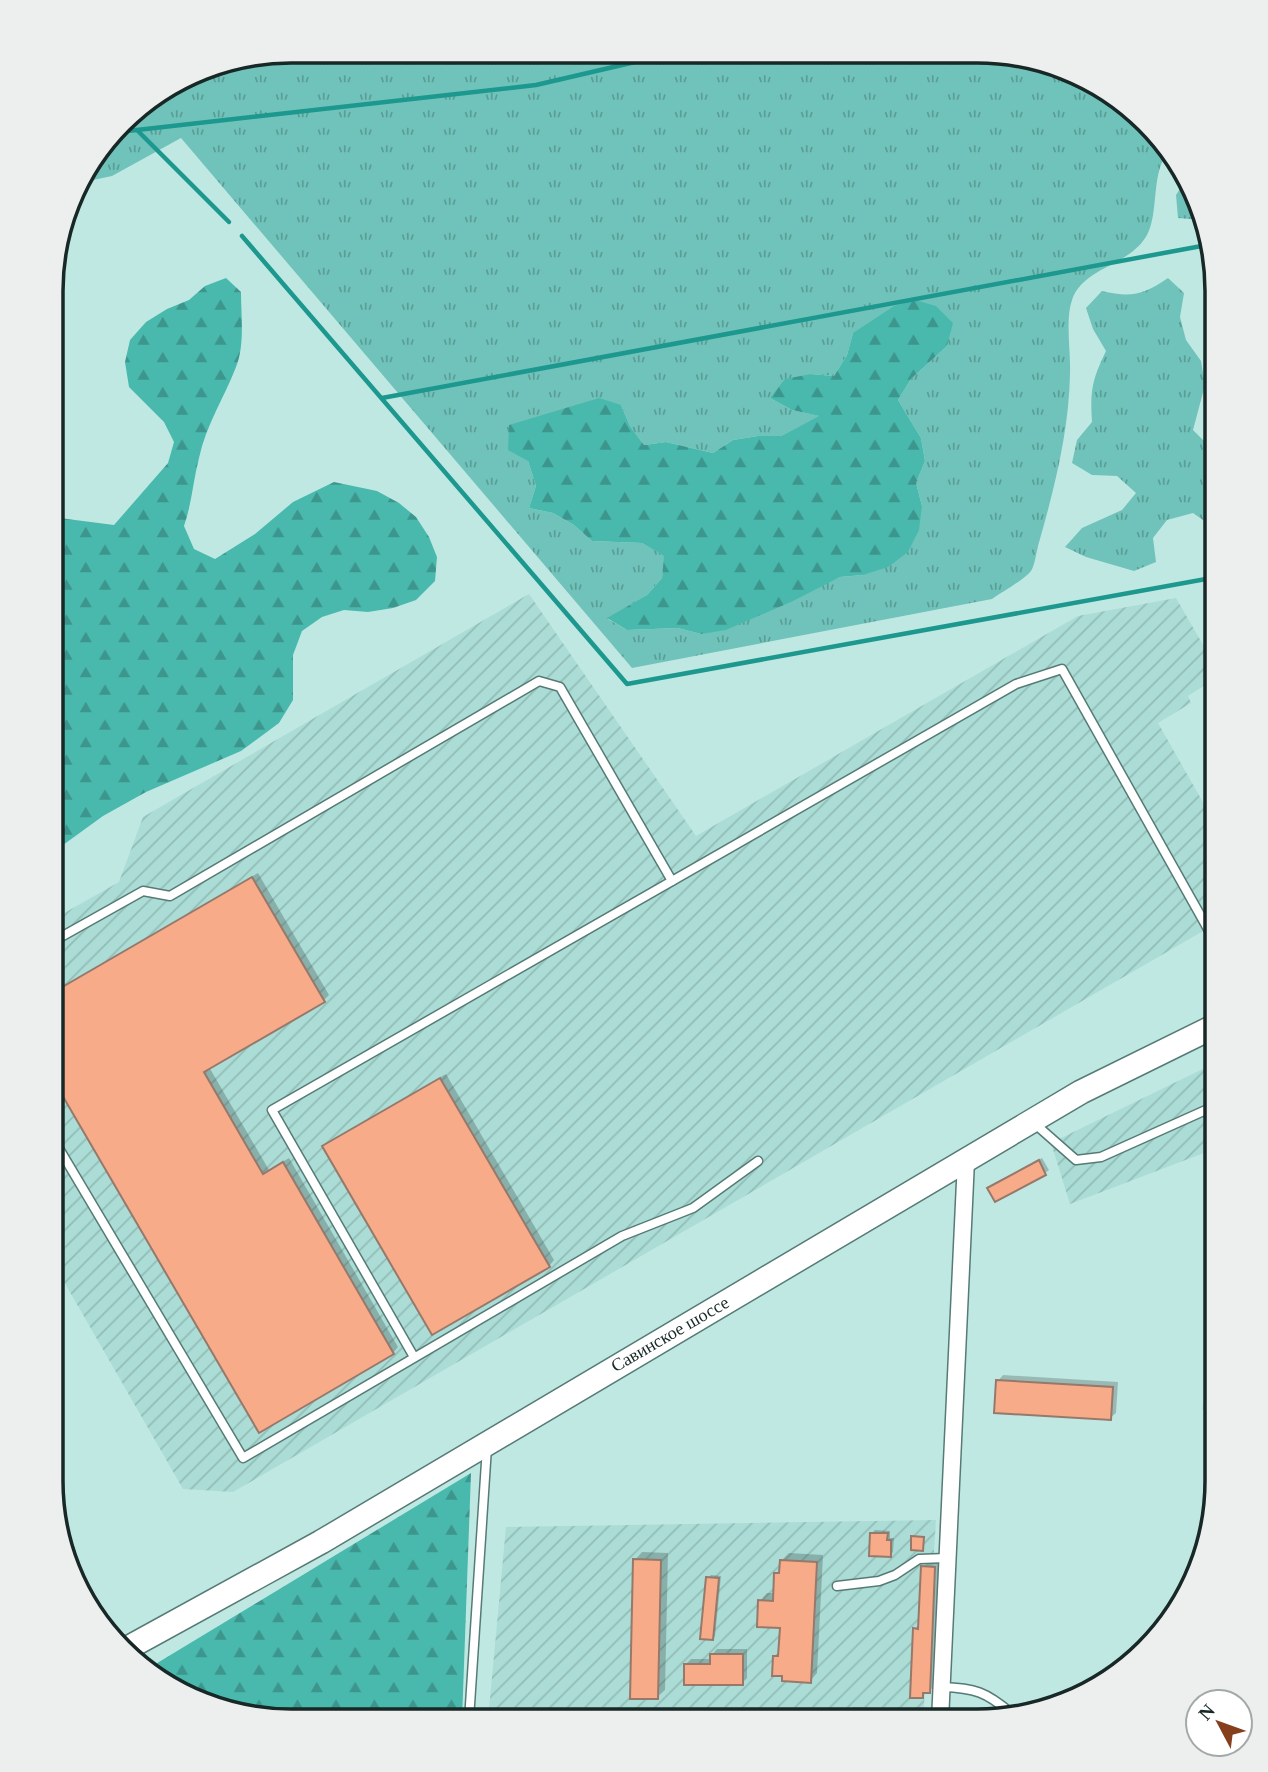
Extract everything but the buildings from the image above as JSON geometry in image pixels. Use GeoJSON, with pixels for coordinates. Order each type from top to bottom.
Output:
{"type":"FeatureCollection","features":[{"type":"Feature","properties":{"kind":"street","name":"Савинское шоссе"},"geometry":{"type":"LineString","coordinates":[[134,1645],[321,1542],[1081,1092],[1205,1032]]}},
{"type":"Feature","properties":{"kind":"street"},"geometry":{"type":"LineString","coordinates":[[941,1709],[965,1160]]}},
{"type":"Feature","properties":{"kind":"lane"},"geometry":{"type":"LineString","coordinates":[[414,1357],[272,1110],[1016,684],[1062,669],[1205,924]]}},
{"type":"Feature","properties":{"kind":"lane"},"geometry":{"type":"LineString","coordinates":[[63,936],[143,891],[170,896],[539,681],[560,687],[672,881]]}},
{"type":"Feature","properties":{"kind":"lane"},"geometry":{"type":"LineString","coordinates":[[1032,1121],[1076,1160],[1101,1157],[1205,1110]]}},
{"type":"Feature","properties":{"kind":"lane"},"geometry":{"type":"LineString","coordinates":[[63,1155],[243,1458],[622,1236],[693,1208],[758,1161]]}},
{"type":"Feature","properties":{"kind":"lane"},"geometry":{"type":"LineString","coordinates":[[471,1709],[487,1442]]}},
{"type":"Feature","properties":{"kind":"lane"},"geometry":{"type":"LineString","coordinates":[[837,1586],[879,1581],[895,1575],[919,1559],[947,1558]]}},
{"type":"Feature","properties":{"kind":"lane"},"geometry":{"type":"LineString","coordinates":[[942,1686],[969,1687],[980,1691],[1003,1707]]}},
{"type":"Feature","properties":{"kind":"shaded area"},"geometry":{"type":"Polygon","coordinates":[[[529,594],[696,836],[1078,616],[1176,598],[1205,648],[1205,685],[1188,696],[1191,703],[1158,723],[1205,806],[1205,930],[233,1492],[183,1489],[63,1280],[63,914],[119,882],[143,817],[529,594]]]}},
{"type":"Feature","properties":{"kind":"shaded area"},"geometry":{"type":"Polygon","coordinates":[[[1205,1068],[1205,1153],[1070,1204],[1051,1143],[1205,1068]]]}},
{"type":"Feature","properties":{"kind":"shaded area"},"geometry":{"type":"Polygon","coordinates":[[[936,1520],[924,1709],[489,1709],[506,1527],[936,1520]]]}},
{"type":"Feature","properties":{"kind":"green space"},"geometry":{"type":"Polygon","coordinates":[[[291,63],[1006,65],[1064,80],[1091,94],[1127,120],[1163,160],[1147,235],[1130,254],[1086,280],[1072,300],[1069,326],[1069,396],[1064,439],[1050,504],[1031,571],[992,599],[632,668],[181,138],[112,176],[92,180],[120,141],[152,110],[177,94],[204,80],[232,71],[291,63]],[[853,333],[847,355],[834,376],[811,374],[770,398],[792,410],[820,416],[781,436],[733,440],[713,453],[666,442],[644,445],[630,426],[621,405],[528,461],[536,486],[529,508],[553,513],[574,525],[592,541],[642,543],[665,556],[662,578],[647,595],[608,619],[627,630],[678,628],[701,634],[840,577],[863,575],[922,506],[916,483],[925,461],[921,438],[898,400],[911,379],[947,346],[853,333]]]}},
{"type":"Feature","properties":{"kind":"green space"},"geometry":{"type":"Polygon","coordinates":[[[1180,189],[1193,219],[1178,218],[1176,195],[1180,189]]]}},
{"type":"Feature","properties":{"kind":"green space"},"geometry":{"type":"Polygon","coordinates":[[[226,278],[241,292],[242,330],[236,367],[202,446],[184,526],[194,549],[215,559],[255,534],[293,502],[334,482],[377,491],[399,503],[416,517],[429,537],[437,557],[435,581],[416,600],[393,608],[368,612],[344,610],[322,617],[302,631],[293,655],[293,700],[279,723],[241,751],[146,792],[103,816],[63,845],[63,518],[114,525],[168,463],[174,442],[164,422],[129,387],[125,362],[130,340],[146,322],[189,300],[205,286],[226,278]]]}},
{"type":"Feature","properties":{"kind":"green space"},"geometry":{"type":"Polygon","coordinates":[[[1168,278],[1184,293],[1180,317],[1186,340],[1201,361],[1205,385],[1193,430],[1205,442],[1205,522],[1193,513],[1167,520],[1153,538],[1156,562],[1134,571],[1086,557],[1065,547],[1082,528],[1122,510],[1136,493],[1117,476],[1092,475],[1072,463],[1077,440],[1092,422],[1093,386],[1106,351],[1093,329],[1086,308],[1102,291],[1136,294],[1168,278]]]}},
{"type":"Feature","properties":{"kind":"green space"},"geometry":{"type":"Polygon","coordinates":[[[915,300],[936,306],[953,323],[947,346],[911,379],[898,400],[921,438],[925,461],[916,483],[922,506],[919,530],[908,552],[888,567],[863,575],[840,577],[726,630],[701,634],[678,628],[627,630],[607,618],[647,595],[662,578],[664,556],[642,543],[592,541],[574,525],[553,513],[529,508],[536,486],[528,461],[508,450],[509,425],[599,398],[621,405],[630,426],[644,445],[666,442],[713,453],[733,440],[781,436],[819,416],[792,410],[770,398],[785,379],[811,374],[834,376],[847,355],[853,333],[894,306],[915,300]]]}},
{"type":"Feature","properties":{"kind":"green space"},"geometry":{"type":"Polygon","coordinates":[[[471,1473],[462,1709],[262,1707],[204,1692],[155,1664],[471,1473]]]}},
{"type":"Feature","properties":{"kind":"waterway"},"geometry":{"type":"LineString","coordinates":[[137,130],[536,85],[631,63]]}},
{"type":"Feature","properties":{"kind":"waterway"},"geometry":{"type":"LineString","coordinates":[[130,131],[137,130],[229,222]]}},
{"type":"Feature","properties":{"kind":"waterway"},"geometry":{"type":"LineString","coordinates":[[242,236],[627,684],[1205,579]]}},
{"type":"Feature","properties":{"kind":"waterway"},"geometry":{"type":"LineString","coordinates":[[382,398],[1201,246]]}}]}
